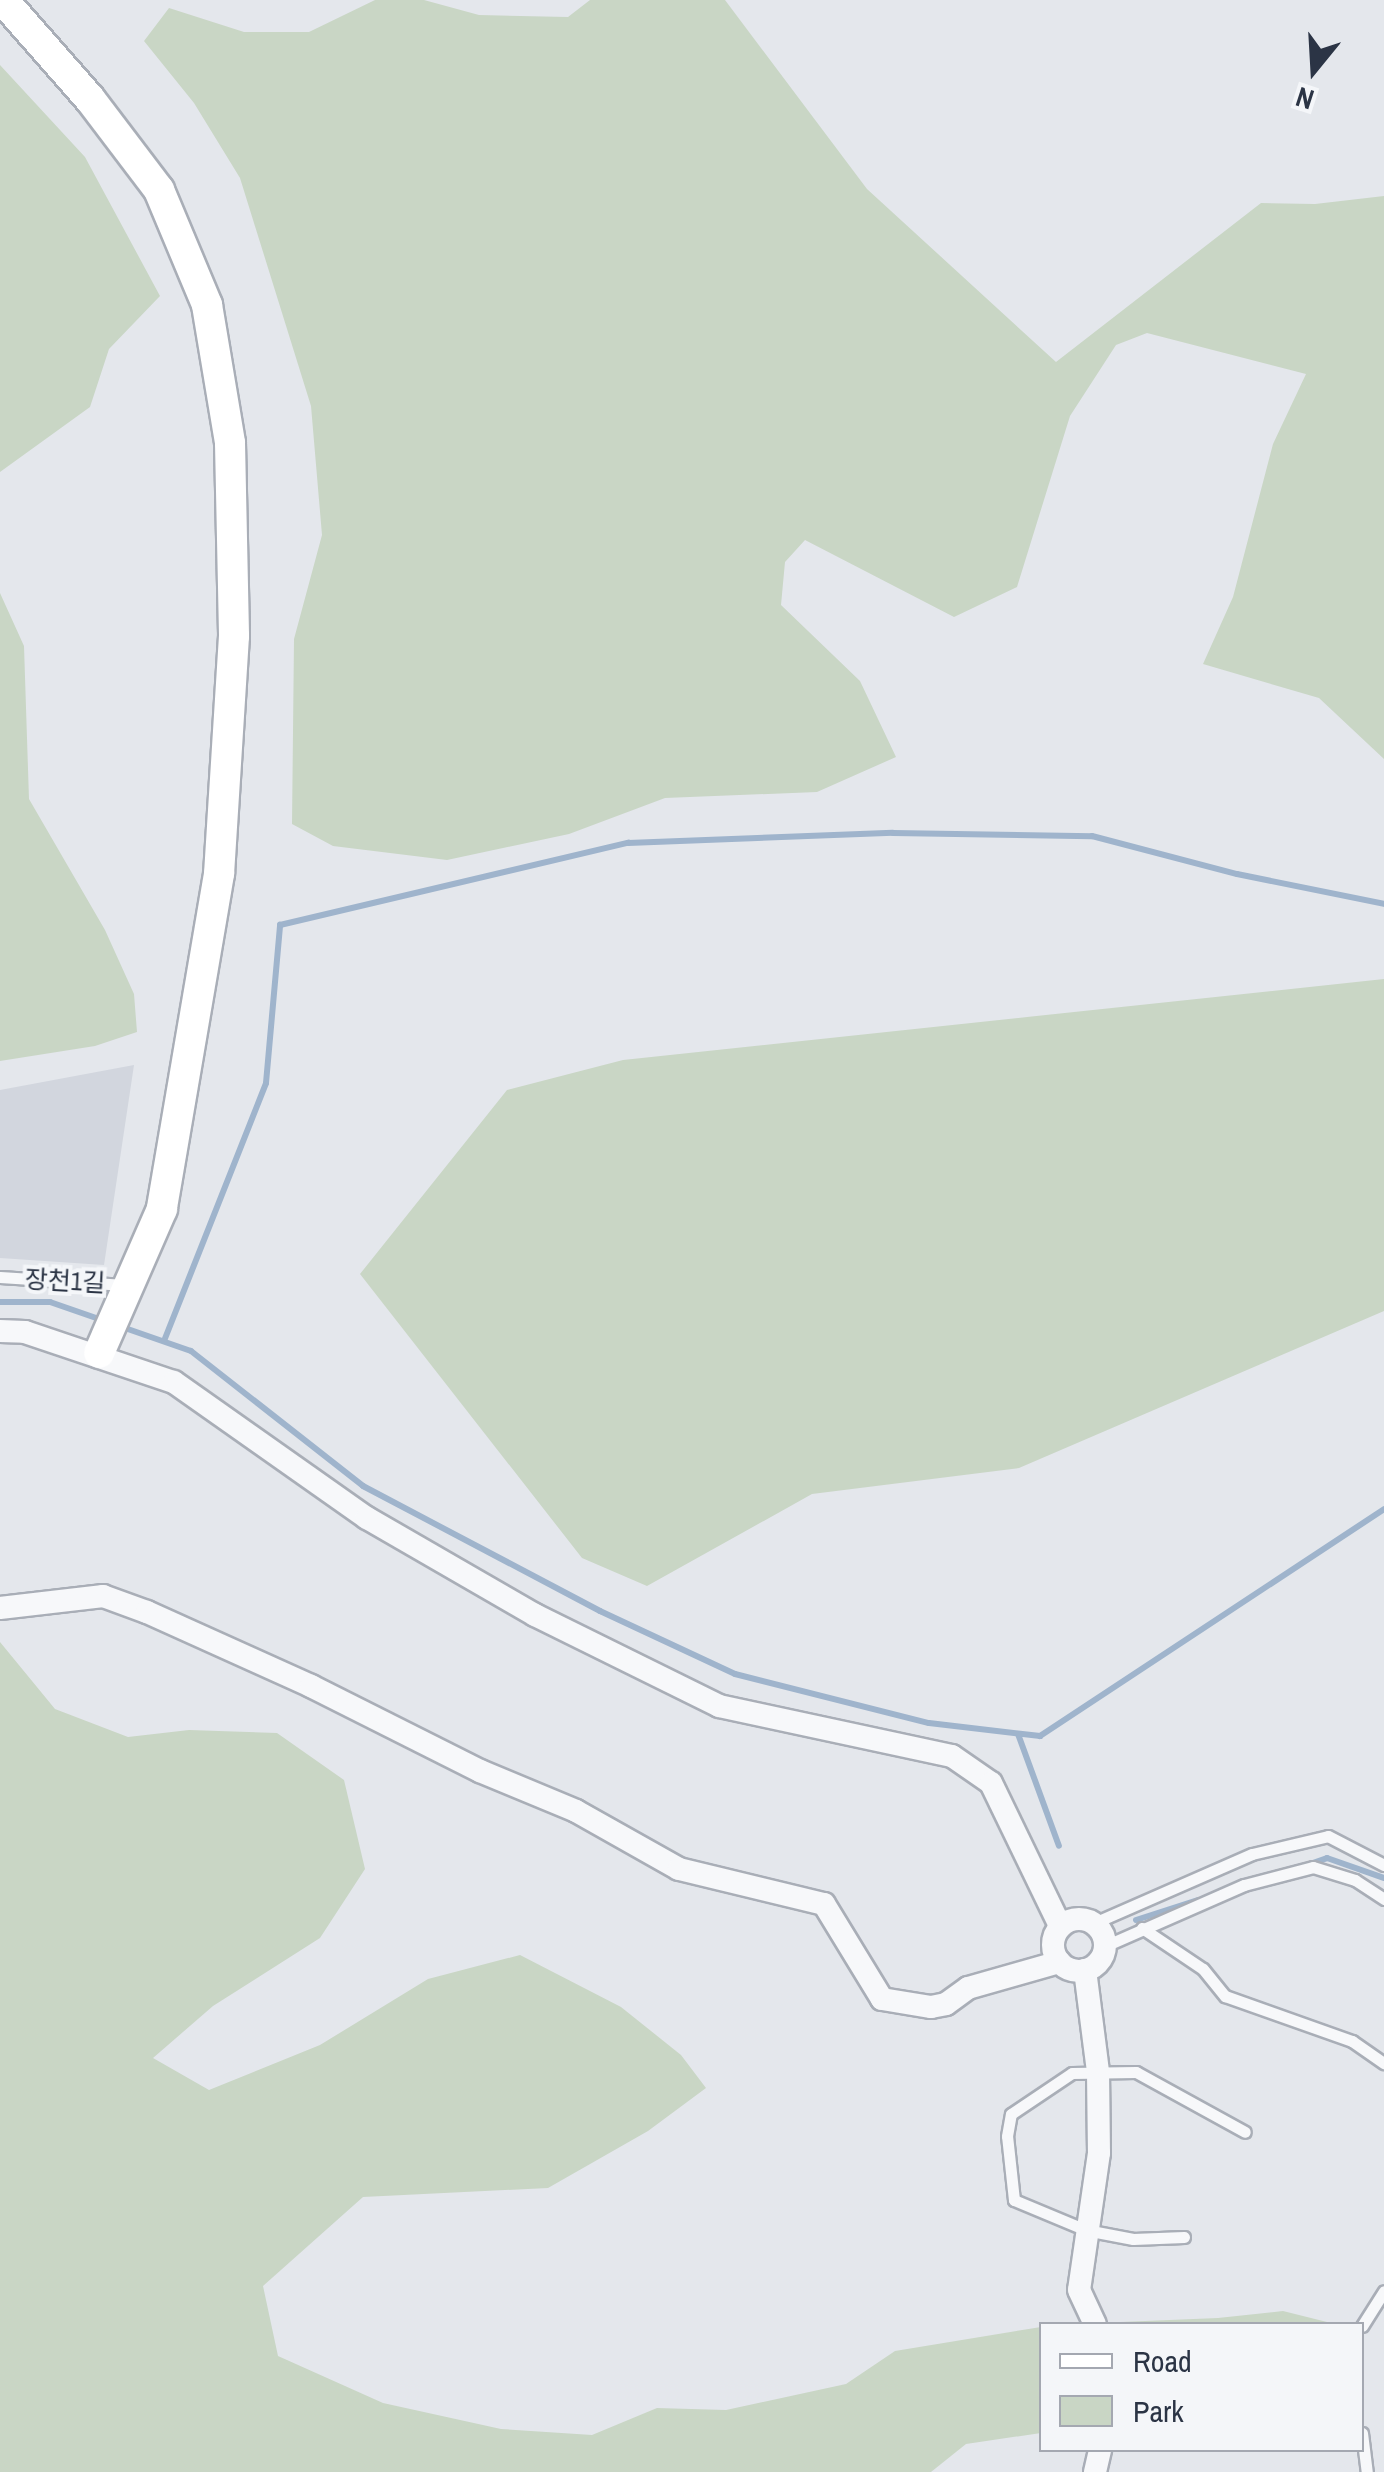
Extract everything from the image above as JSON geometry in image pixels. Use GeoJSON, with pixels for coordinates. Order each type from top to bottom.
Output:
{"type":"FeatureCollection","features":[{"type":"Feature","properties":{"kind":"street"},"geometry":{"type":"LineString","coordinates":[[3,0],[90,99],[159,190],[207,305],[230,442],[234,636],[219,874],[162,1210],[102,1348]]}},
{"type":"Feature","properties":{"kind":"street"},"geometry":{"type":"LineString","coordinates":[[0,1331],[25,1332],[102,1348],[174,1382],[367,1518],[535,1616],[718,1706],[952,1756],[991,1783],[1060,1926]]}},
{"type":"Feature","properties":{"kind":"street"},"geometry":{"type":"LineString","coordinates":[[0,1608],[103,1596],[311,1686],[480,1772],[576,1811],[679,1869],[824,1904],[882,1999],[931,2007],[946,2004],[968,1988],[1059,1962],[1085,1970],[1099,1961],[1105,1946],[1094,1923],[1077,1918],[1060,1926],[1052,1944],[1059,1962]]}},
{"type":"Feature","properties":{"kind":"street"},"geometry":{"type":"LineString","coordinates":[[1085,1970],[1098,2072],[1099,2153],[1080,2290],[1094,2322]]}},
{"type":"Feature","properties":{"kind":"lane","name":"장천1길"},"geometry":{"type":"LineString","coordinates":[[0,1278],[126,1292]]}},
{"type":"Feature","properties":{"kind":"lane"},"geometry":{"type":"LineString","coordinates":[[1094,1923],[1252,1854],[1328,1836],[1384,1864]]}},
{"type":"Feature","properties":{"kind":"lane"},"geometry":{"type":"LineString","coordinates":[[1105,1946],[1244,1885],[1312,1867],[1354,1880],[1384,1899]]}},
{"type":"Feature","properties":{"kind":"lane"},"geometry":{"type":"LineString","coordinates":[[1142,1928],[1203,1969],[1225,1996],[1352,2041],[1384,2064]]}},
{"type":"Feature","properties":{"kind":"lane"},"geometry":{"type":"LineString","coordinates":[[1184,2237],[1133,2240],[1086,2230],[1014,2200],[1007,2136],[1011,2114],[1025,2100],[1072,2072],[1136,2072],[1245,2132]]}},
{"type":"Feature","properties":{"kind":"lane"},"geometry":{"type":"LineString","coordinates":[[1364,2323],[1384,2290]]}},
{"type":"Feature","properties":{"kind":"shaded area"},"geometry":{"type":"Polygon","coordinates":[[[134,1065],[104,1265],[0,1258],[0,1090],[134,1065]]]}},
{"type":"Feature","properties":{"kind":"green space"},"geometry":{"type":"Polygon","coordinates":[[[375,0],[424,0],[479,15],[568,17],[590,0],[725,0],[867,189],[1056,362],[1261,203],[1315,204],[1384,196],[1384,759],[1319,698],[1203,664],[1233,597],[1273,444],[1306,374],[1147,333],[1116,345],[1070,416],[1017,587],[954,617],[805,540],[785,562],[781,605],[860,681],[896,757],[817,792],[665,798],[569,834],[447,860],[333,846],[292,824],[294,639],[322,535],[311,406],[240,178],[194,103],[144,41],[169,8],[244,32],[309,32],[375,0]]]}},
{"type":"Feature","properties":{"kind":"green space"},"geometry":{"type":"Polygon","coordinates":[[[0,65],[85,157],[160,296],[109,349],[90,407],[0,472],[0,65]]]}},
{"type":"Feature","properties":{"kind":"green space"},"geometry":{"type":"Polygon","coordinates":[[[0,593],[24,646],[29,799],[105,930],[134,994],[137,1032],[95,1046],[0,1061],[0,593]]]}},
{"type":"Feature","properties":{"kind":"green space"},"geometry":{"type":"Polygon","coordinates":[[[1384,979],[1384,1311],[1019,1468],[812,1494],[647,1586],[582,1558],[360,1274],[507,1090],[623,1060],[1384,979]]]}},
{"type":"Feature","properties":{"kind":"green space"},"geometry":{"type":"Polygon","coordinates":[[[0,1642],[55,1709],[128,1737],[189,1730],[277,1733],[344,1780],[365,1869],[320,1938],[213,2006],[153,2058],[209,2090],[320,2045],[428,1979],[520,1955],[621,2007],[681,2055],[706,2088],[648,2131],[548,2188],[363,2197],[263,2286],[278,2356],[383,2403],[501,2429],[592,2435],[657,2408],[726,2410],[846,2384],[895,2351],[1039,2327],[1039,2433],[966,2444],[931,2472],[0,2472],[0,1642]]]}},
{"type":"Feature","properties":{"kind":"green space"},"geometry":{"type":"Polygon","coordinates":[[[1283,2311],[1327,2322],[1121,2322],[1283,2311]]]}},
{"type":"Feature","properties":{"kind":"waterway"},"geometry":{"type":"LineString","coordinates":[[164,1341],[266,1083],[280,925],[628,843],[893,833],[1092,836],[1237,874],[1384,904]]}},
{"type":"Feature","properties":{"kind":"waterway"},"geometry":{"type":"LineString","coordinates":[[0,1302],[50,1302],[105,1321]]}},
{"type":"Feature","properties":{"kind":"waterway"},"geometry":{"type":"LineString","coordinates":[[122,1327],[191,1351],[363,1486],[600,1611],[735,1674],[929,1723],[1040,1736],[1384,1509]]}},
{"type":"Feature","properties":{"kind":"waterway"},"geometry":{"type":"LineString","coordinates":[[1018,1734],[1059,1846]]}},
{"type":"Feature","properties":{"kind":"waterway"},"geometry":{"type":"LineString","coordinates":[[1310,1864],[1327,1858],[1384,1878]]}},
{"type":"Feature","properties":{"kind":"waterway"},"geometry":{"type":"LineString","coordinates":[[1136,1920],[1198,1900]]}}]}
